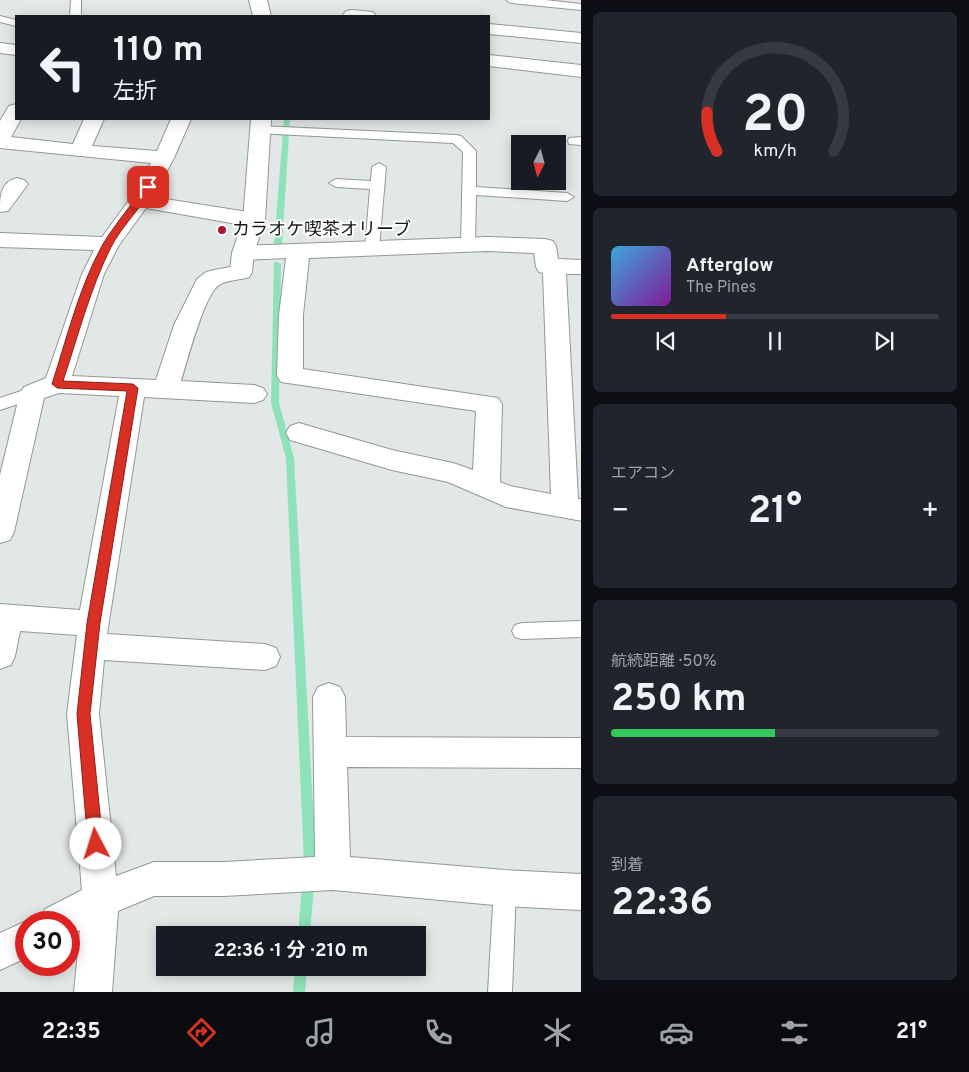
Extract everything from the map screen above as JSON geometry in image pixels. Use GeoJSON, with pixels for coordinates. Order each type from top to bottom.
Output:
{"type":"FeatureCollection","features":[{"type":"Feature","properties":{"kind":"street"},"geometry":{"type":"LineString","coordinates":[[490,29],[581,38]]}},
{"type":"Feature","properties":{"kind":"street"},"geometry":{"type":"LineString","coordinates":[[535,65],[540,34]]}},
{"type":"Feature","properties":{"kind":"street"},"geometry":{"type":"LineString","coordinates":[[0,48],[15,50]]}},
{"type":"Feature","properties":{"kind":"street"},"geometry":{"type":"LineString","coordinates":[[490,60],[581,71]]}},
{"type":"Feature","properties":{"kind":"street"},"geometry":{"type":"LineString","coordinates":[[0,99],[15,102]]}},
{"type":"Feature","properties":{"kind":"street"},"geometry":{"type":"LineString","coordinates":[[15,112],[0,140],[164,158]]}},
{"type":"Feature","properties":{"kind":"street"},"geometry":{"type":"LineString","coordinates":[[80,150],[94,120]]}},
{"type":"Feature","properties":{"kind":"street"},"geometry":{"type":"LineString","coordinates":[[57,384],[93,274],[108,244],[140,201],[164,158],[181,120]]}},
{"type":"Feature","properties":{"kind":"street"},"geometry":{"type":"LineString","coordinates":[[242,262],[254,220],[266,126]]}},
{"type":"Feature","properties":{"kind":"street"},"geometry":{"type":"LineString","coordinates":[[0,204],[17,184]]}},
{"type":"Feature","properties":{"kind":"street"},"geometry":{"type":"LineString","coordinates":[[140,201],[254,220]]}},
{"type":"Feature","properties":{"kind":"street"},"geometry":{"type":"LineString","coordinates":[[0,240],[108,244]]}},
{"type":"Feature","properties":{"kind":"street"},"geometry":{"type":"LineString","coordinates":[[166,389],[186,325],[205,284],[242,262],[298,251],[468,245],[545,246],[547,266],[581,267]]}},
{"type":"Feature","properties":{"kind":"street"},"geometry":{"type":"LineString","coordinates":[[298,251],[290,315],[290,376],[489,404],[486,488]]}},
{"type":"Feature","properties":{"kind":"street"},"geometry":{"type":"LineString","coordinates":[[299,433],[332,441],[392,460],[453,473],[506,496],[573,507],[573,460],[554,266]]}},
{"type":"Feature","properties":{"kind":"street"},"geometry":{"type":"LineString","coordinates":[[0,532],[3,508],[33,393],[57,384],[254,394]]}},
{"type":"Feature","properties":{"kind":"street"},"geometry":{"type":"LineString","coordinates":[[92,992],[101,900],[83,714],[92,635],[133,388]]}},
{"type":"Feature","properties":{"kind":"street"},"geometry":{"type":"LineString","coordinates":[[0,656],[4,618],[92,635],[266,657]]}},
{"type":"Feature","properties":{"kind":"street"},"geometry":{"type":"LineString","coordinates":[[318,873],[330,752],[329,697]]}},
{"type":"Feature","properties":{"kind":"street"},"geometry":{"type":"LineString","coordinates":[[330,752],[581,753]]}},
{"type":"Feature","properties":{"kind":"street"},"geometry":{"type":"LineString","coordinates":[[80,911],[154,878],[224,879],[318,873],[505,888],[581,892]]}},
{"type":"Feature","properties":{"kind":"street"},"geometry":{"type":"LineString","coordinates":[[0,952],[15,944]]}},
{"type":"Feature","properties":{"kind":"lane"},"geometry":{"type":"LineString","coordinates":[[76,0],[76,15]]}},
{"type":"Feature","properties":{"kind":"lane"},"geometry":{"type":"LineString","coordinates":[[511,0],[581,8]]}},
{"type":"Feature","properties":{"kind":"lane"},"geometry":{"type":"LineString","coordinates":[[0,19],[15,23]]}},
{"type":"Feature","properties":{"kind":"lane"},"geometry":{"type":"LineString","coordinates":[[266,126],[298,130],[456,139],[470,151],[468,245]]}},
{"type":"Feature","properties":{"kind":"lane"},"geometry":{"type":"LineString","coordinates":[[372,248],[379,167]]}},
{"type":"Feature","properties":{"kind":"lane"},"geometry":{"type":"LineString","coordinates":[[336,183],[377,186]]}},
{"type":"Feature","properties":{"kind":"lane"},"geometry":{"type":"LineString","coordinates":[[469,191],[566,197]]}},
{"type":"Feature","properties":{"kind":"lane"},"geometry":{"type":"LineString","coordinates":[[0,404],[33,393]]}},
{"type":"Feature","properties":{"kind":"lane"},"geometry":{"type":"LineString","coordinates":[[522,630],[581,629]]}},
{"type":"Feature","properties":{"kind":"lane"},"geometry":{"type":"LineString","coordinates":[[500,992],[505,888]]}},
{"type":"Feature","properties":{"kind":"waterway"},"geometry":{"type":"LineString","coordinates":[[278,244],[287,120]]}},
{"type":"Feature","properties":{"kind":"waterway"},"geometry":{"type":"LineString","coordinates":[[277,264],[275,403],[290,458],[310,862],[305,926]]}},
{"type":"Feature","properties":{"kind":"waterway"},"geometry":{"type":"LineString","coordinates":[[299,992],[300,976]]}},
{"type":"Feature","properties":{"kind":"place","name":"カラオケ喫茶オリーブ"},"geometry":{"type":"Point","coordinates":[222,230]}},
{"type":"Feature","properties":{"kind":"route"},"geometry":{"type":"LineString","coordinates":[[96,844],[83,714],[94,623],[133,388],[57,384],[93,274],[108,244],[148,187]]}}]}
